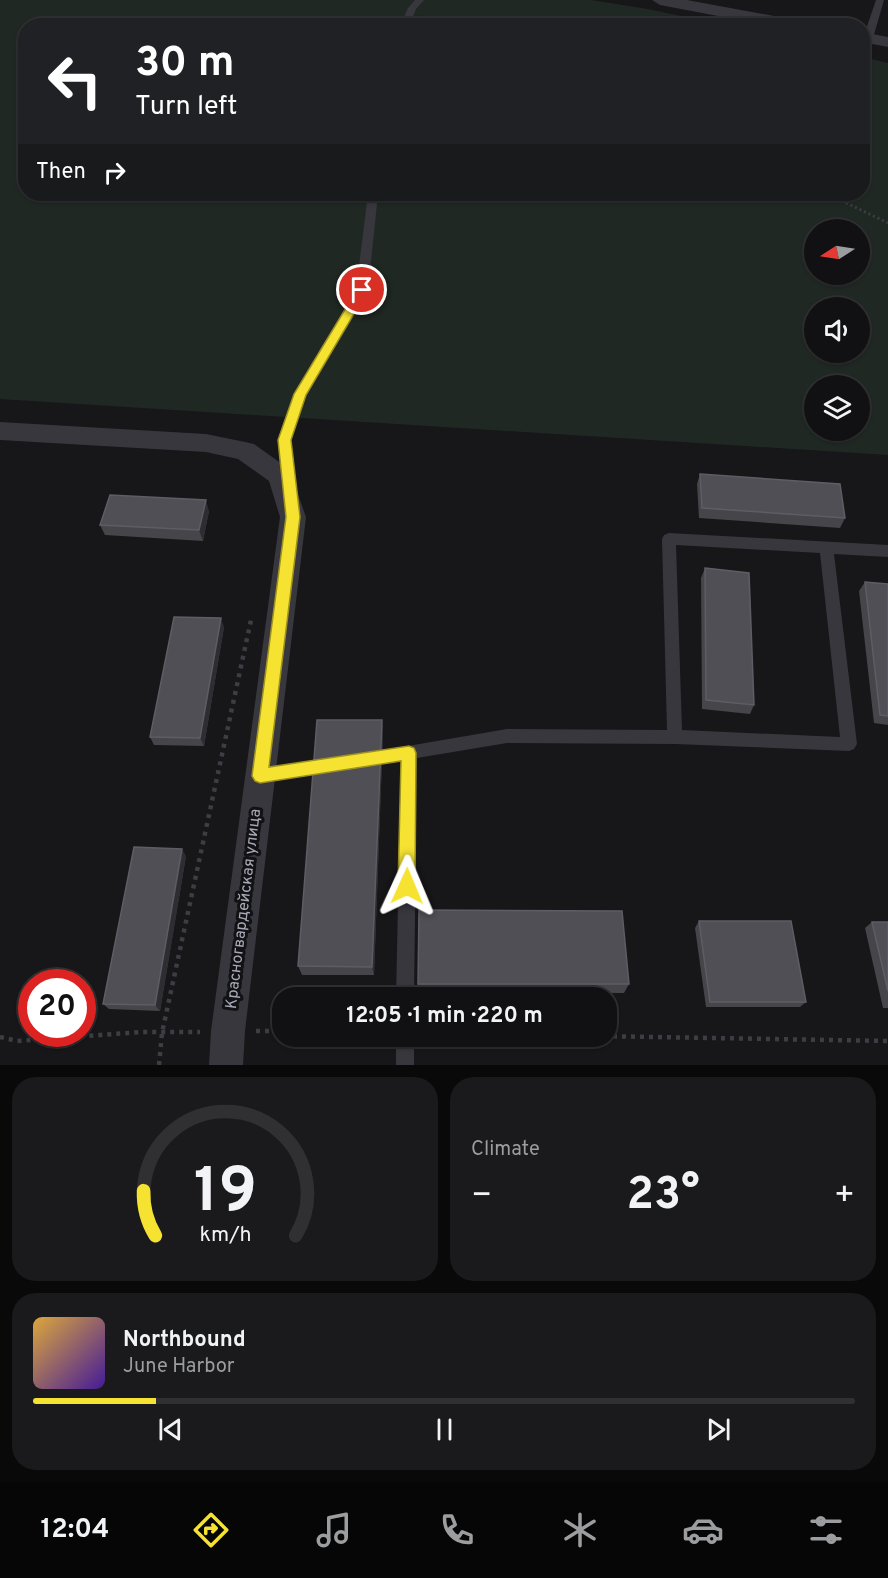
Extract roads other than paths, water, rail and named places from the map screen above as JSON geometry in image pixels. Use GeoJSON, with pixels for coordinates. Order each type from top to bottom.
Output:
{"type":"FeatureCollection","features":[{"type":"Feature","properties":{"kind":"street"},"geometry":{"type":"LineString","coordinates":[[660,0],[758,18]]}},
{"type":"Feature","properties":{"kind":"street"},"geometry":{"type":"LineString","coordinates":[[870,38],[888,42]]}},
{"type":"Feature","properties":{"kind":"street","name":"Красногвардейская улица"},"geometry":{"type":"LineString","coordinates":[[0,431],[207,443],[245,451],[280,476],[293,517],[228,1031],[226,1065]]}},
{"type":"Feature","properties":{"kind":"lane"},"geometry":{"type":"LineString","coordinates":[[408,18],[412,8],[420,0]]}},
{"type":"Feature","properties":{"kind":"lane"},"geometry":{"type":"LineString","coordinates":[[870,25],[880,0]]}},
{"type":"Feature","properties":{"kind":"lane"},"geometry":{"type":"LineString","coordinates":[[293,517],[284,440],[300,394],[362,290],[372,201]]}},
{"type":"Feature","properties":{"kind":"lane"},"geometry":{"type":"LineString","coordinates":[[675,737],[669,539],[888,551]]}},
{"type":"Feature","properties":{"kind":"lane"},"geometry":{"type":"LineString","coordinates":[[260,776],[507,736],[675,737],[849,744],[826,548]]}},
{"type":"Feature","properties":{"kind":"lane"},"geometry":{"type":"LineString","coordinates":[[405,987],[409,753]]}},
{"type":"Feature","properties":{"kind":"lane"},"geometry":{"type":"LineString","coordinates":[[405,1047],[405,1065]]}}]}
